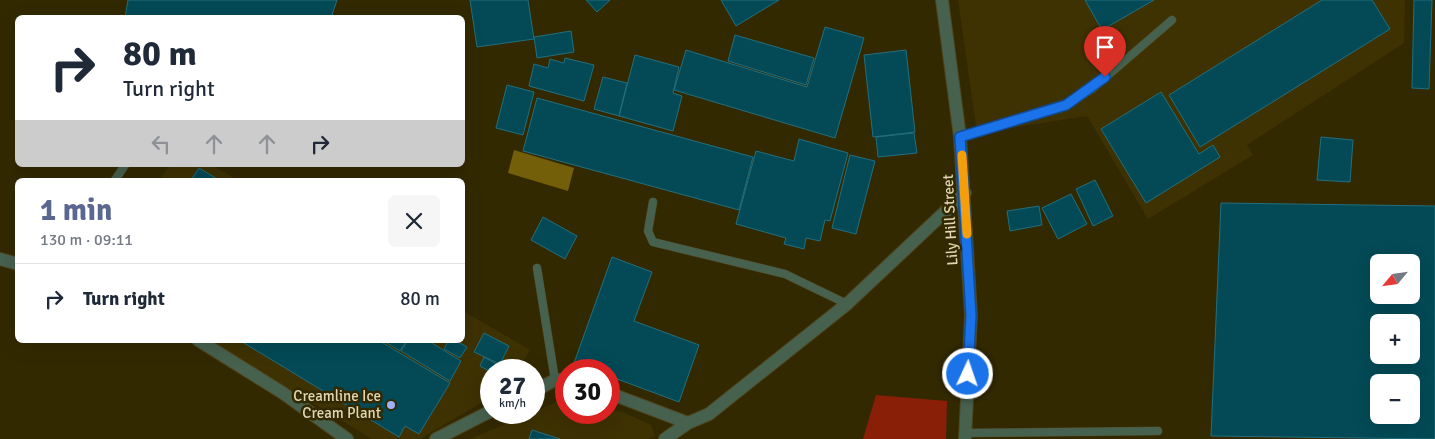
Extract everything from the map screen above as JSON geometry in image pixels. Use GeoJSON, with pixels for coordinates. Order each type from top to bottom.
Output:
{"type":"FeatureCollection","features":[{"type":"Feature","properties":{"kind":"street","name":"Lily Hill Street"},"geometry":{"type":"LineString","coordinates":[[942,0],[960,137],[965,193],[971,315],[965,436]]}},
{"type":"Feature","properties":{"kind":"street"},"geometry":{"type":"LineString","coordinates":[[665,439],[688,424],[709,414],[847,304],[965,193]]}},
{"type":"Feature","properties":{"kind":"street"},"geometry":{"type":"LineString","coordinates":[[0,259],[15,263]]}},
{"type":"Feature","properties":{"kind":"street"},"geometry":{"type":"LineString","coordinates":[[203,343],[283,393],[347,439]]}},
{"type":"Feature","properties":{"kind":"street"},"geometry":{"type":"LineString","coordinates":[[620,397],[688,424]]}},
{"type":"Feature","properties":{"kind":"street"},"geometry":{"type":"LineString","coordinates":[[436,439],[480,417]]}},
{"type":"Feature","properties":{"kind":"lane"},"geometry":{"type":"LineString","coordinates":[[960,137],[1066,105],[1092,88],[1172,20]]}},
{"type":"Feature","properties":{"kind":"lane"},"geometry":{"type":"LineString","coordinates":[[116,178],[124,167]]}},
{"type":"Feature","properties":{"kind":"lane"},"geometry":{"type":"LineString","coordinates":[[652,202],[648,231],[653,242],[785,274],[847,304]]}},
{"type":"Feature","properties":{"kind":"lane"},"geometry":{"type":"LineString","coordinates":[[537,268],[556,359]]}},
{"type":"Feature","properties":{"kind":"lane"},"geometry":{"type":"LineString","coordinates":[[965,436],[1158,431]]}},
{"type":"Feature","properties":{"kind":"shaded area"},"geometry":{"type":"Polygon","coordinates":[[[958,0],[1405,0],[1404,43],[1247,145],[1253,155],[1148,219],[1087,116],[977,133],[958,0]]]}},
{"type":"Feature","properties":{"kind":"shaded area"},"geometry":{"type":"Polygon","coordinates":[[[514,150],[574,168],[568,191],[508,173],[514,150]]]}},
{"type":"Feature","properties":{"kind":"shaded area"},"geometry":{"type":"Polygon","coordinates":[[[169,167],[215,167],[235,178],[160,178],[169,167]]]}},
{"type":"Feature","properties":{"kind":"shaded area"},"geometry":{"type":"Polygon","coordinates":[[[465,312],[530,350],[525,359],[480,359],[480,404],[420,439],[372,439],[214,343],[465,343],[465,312]]]}},
{"type":"Feature","properties":{"kind":"shaded area"},"geometry":{"type":"Polygon","coordinates":[[[876,395],[947,401],[946,439],[863,439],[876,395]]]}},
{"type":"Feature","properties":{"kind":"shaded area"},"geometry":{"type":"Polygon","coordinates":[[[555,403],[555,424],[620,424],[620,411],[623,412],[651,425],[655,436],[648,439],[470,439],[505,424],[545,424],[545,407],[555,403]]]}},
{"type":"Feature","properties":{"kind":"building"},"geometry":{"type":"Polygon","coordinates":[[[128,0],[337,0],[332,15],[126,15],[128,0]]]}},
{"type":"Feature","properties":{"kind":"building"},"geometry":{"type":"Polygon","coordinates":[[[470,0],[528,0],[534,39],[477,47],[470,0]]]}},
{"type":"Feature","properties":{"kind":"building"},"geometry":{"type":"Polygon","coordinates":[[[586,0],[610,0],[597,12],[586,0]]]}},
{"type":"Feature","properties":{"kind":"building"},"geometry":{"type":"Polygon","coordinates":[[[721,0],[779,0],[736,26],[721,0]]]}},
{"type":"Feature","properties":{"kind":"building"},"geometry":{"type":"Polygon","coordinates":[[[1085,0],[1154,0],[1102,30],[1085,0]]]}},
{"type":"Feature","properties":{"kind":"building"},"geometry":{"type":"Polygon","coordinates":[[[1322,0],[1372,0],[1390,29],[1200,147],[1169,95],[1322,0]]]}},
{"type":"Feature","properties":{"kind":"building"},"geometry":{"type":"Polygon","coordinates":[[[1414,0],[1432,0],[1429,89],[1412,88],[1414,0]]]}},
{"type":"Feature","properties":{"kind":"building"},"geometry":{"type":"Polygon","coordinates":[[[825,27],[864,38],[835,138],[674,90],[686,50],[807,87],[825,27]]]}},
{"type":"Feature","properties":{"kind":"building"},"geometry":{"type":"Polygon","coordinates":[[[571,31],[574,52],[537,58],[534,37],[571,31]]]}},
{"type":"Feature","properties":{"kind":"building"},"geometry":{"type":"Polygon","coordinates":[[[735,35],[814,58],[806,85],[728,61],[735,35]]]}},
{"type":"Feature","properties":{"kind":"building"},"geometry":{"type":"Polygon","coordinates":[[[906,50],[915,132],[873,137],[864,55],[906,50]]]}},
{"type":"Feature","properties":{"kind":"building"},"geometry":{"type":"Polygon","coordinates":[[[635,55],[679,67],[673,93],[682,96],[673,131],[619,116],[635,55]]]}},
{"type":"Feature","properties":{"kind":"building"},"geometry":{"type":"Polygon","coordinates":[[[565,58],[594,65],[584,101],[529,86],[534,64],[548,68],[550,59],[564,63],[565,58]]]}},
{"type":"Feature","properties":{"kind":"building"},"geometry":{"type":"Polygon","coordinates":[[[603,77],[627,83],[619,116],[594,109],[603,77]]]}},
{"type":"Feature","properties":{"kind":"building"},"geometry":{"type":"Polygon","coordinates":[[[507,85],[534,92],[523,135],[496,128],[507,85]]]}},
{"type":"Feature","properties":{"kind":"building"},"geometry":{"type":"Polygon","coordinates":[[[1161,92],[1199,154],[1213,145],[1220,157],[1146,203],[1101,129],[1161,92]]]}},
{"type":"Feature","properties":{"kind":"building"},"geometry":{"type":"Polygon","coordinates":[[[537,98],[753,157],[739,210],[523,151],[537,98]]]}},
{"type":"Feature","properties":{"kind":"building"},"geometry":{"type":"Polygon","coordinates":[[[914,133],[917,153],[878,157],[876,137],[914,133]]]}},
{"type":"Feature","properties":{"kind":"building"},"geometry":{"type":"Polygon","coordinates":[[[1321,137],[1353,140],[1350,182],[1317,180],[1321,137]]]}},
{"type":"Feature","properties":{"kind":"building"},"geometry":{"type":"Polygon","coordinates":[[[799,139],[848,153],[830,221],[825,220],[820,241],[806,238],[804,249],[784,244],[786,238],[736,224],[756,151],[794,161],[799,139]]]}},
{"type":"Feature","properties":{"kind":"building"},"geometry":{"type":"Polygon","coordinates":[[[850,155],[875,161],[856,234],[832,228],[850,155]]]}},
{"type":"Feature","properties":{"kind":"building"},"geometry":{"type":"Polygon","coordinates":[[[199,168],[216,178],[192,178],[199,168]]]}},
{"type":"Feature","properties":{"kind":"building"},"geometry":{"type":"Polygon","coordinates":[[[1095,180],[1113,216],[1093,226],[1076,189],[1095,180]]]}},
{"type":"Feature","properties":{"kind":"building"},"geometry":{"type":"Polygon","coordinates":[[[1071,194],[1087,224],[1058,239],[1042,208],[1071,194]]]}},
{"type":"Feature","properties":{"kind":"building"},"geometry":{"type":"Polygon","coordinates":[[[1221,203],[1435,206],[1435,439],[1211,436],[1221,203]]]}},
{"type":"Feature","properties":{"kind":"building"},"geometry":{"type":"Polygon","coordinates":[[[1039,206],[1042,225],[1010,231],[1007,211],[1039,206]]]}},
{"type":"Feature","properties":{"kind":"building"},"geometry":{"type":"Polygon","coordinates":[[[543,217],[577,236],[565,259],[531,240],[543,217]]]}},
{"type":"Feature","properties":{"kind":"building"},"geometry":{"type":"Polygon","coordinates":[[[612,257],[652,272],[634,321],[699,345],[679,402],[620,380],[620,359],[575,359],[612,257]]]}},
{"type":"Feature","properties":{"kind":"building"},"geometry":{"type":"Polygon","coordinates":[[[484,333],[509,346],[502,359],[489,359],[474,352],[484,333]]]}},
{"type":"Feature","properties":{"kind":"building","name":"Creamline Ice Cream Plant"},"geometry":{"type":"Polygon","coordinates":[[[244,343],[383,343],[450,383],[419,434],[405,426],[399,437],[244,343]]]}},
{"type":"Feature","properties":{"kind":"building"},"geometry":{"type":"Polygon","coordinates":[[[387,343],[405,343],[400,351],[387,343]]]}},
{"type":"Feature","properties":{"kind":"building"},"geometry":{"type":"Polygon","coordinates":[[[406,343],[432,343],[461,361],[450,381],[401,351],[406,343]]]}},
{"type":"Feature","properties":{"kind":"building"},"geometry":{"type":"Polygon","coordinates":[[[447,343],[460,343],[467,347],[460,358],[444,349],[447,343]]]}},
{"type":"Feature","properties":{"kind":"building"},"geometry":{"type":"Polygon","coordinates":[[[532,430],[560,439],[529,439],[532,430]]]}},
{"type":"Feature","properties":{"kind":"slow traffic"},"geometry":{"type":"LineString","coordinates":[[962,155],[967,234]]}},
{"type":"Feature","properties":{"kind":"place","name":"Creamline Ice Cream Plant"},"geometry":{"type":"Point","coordinates":[391,405]}},
{"type":"Feature","properties":{"kind":"route"},"geometry":{"type":"LineString","coordinates":[[968,374],[971,315],[965,193],[960,137],[1066,105],[1105,77]]}}]}
